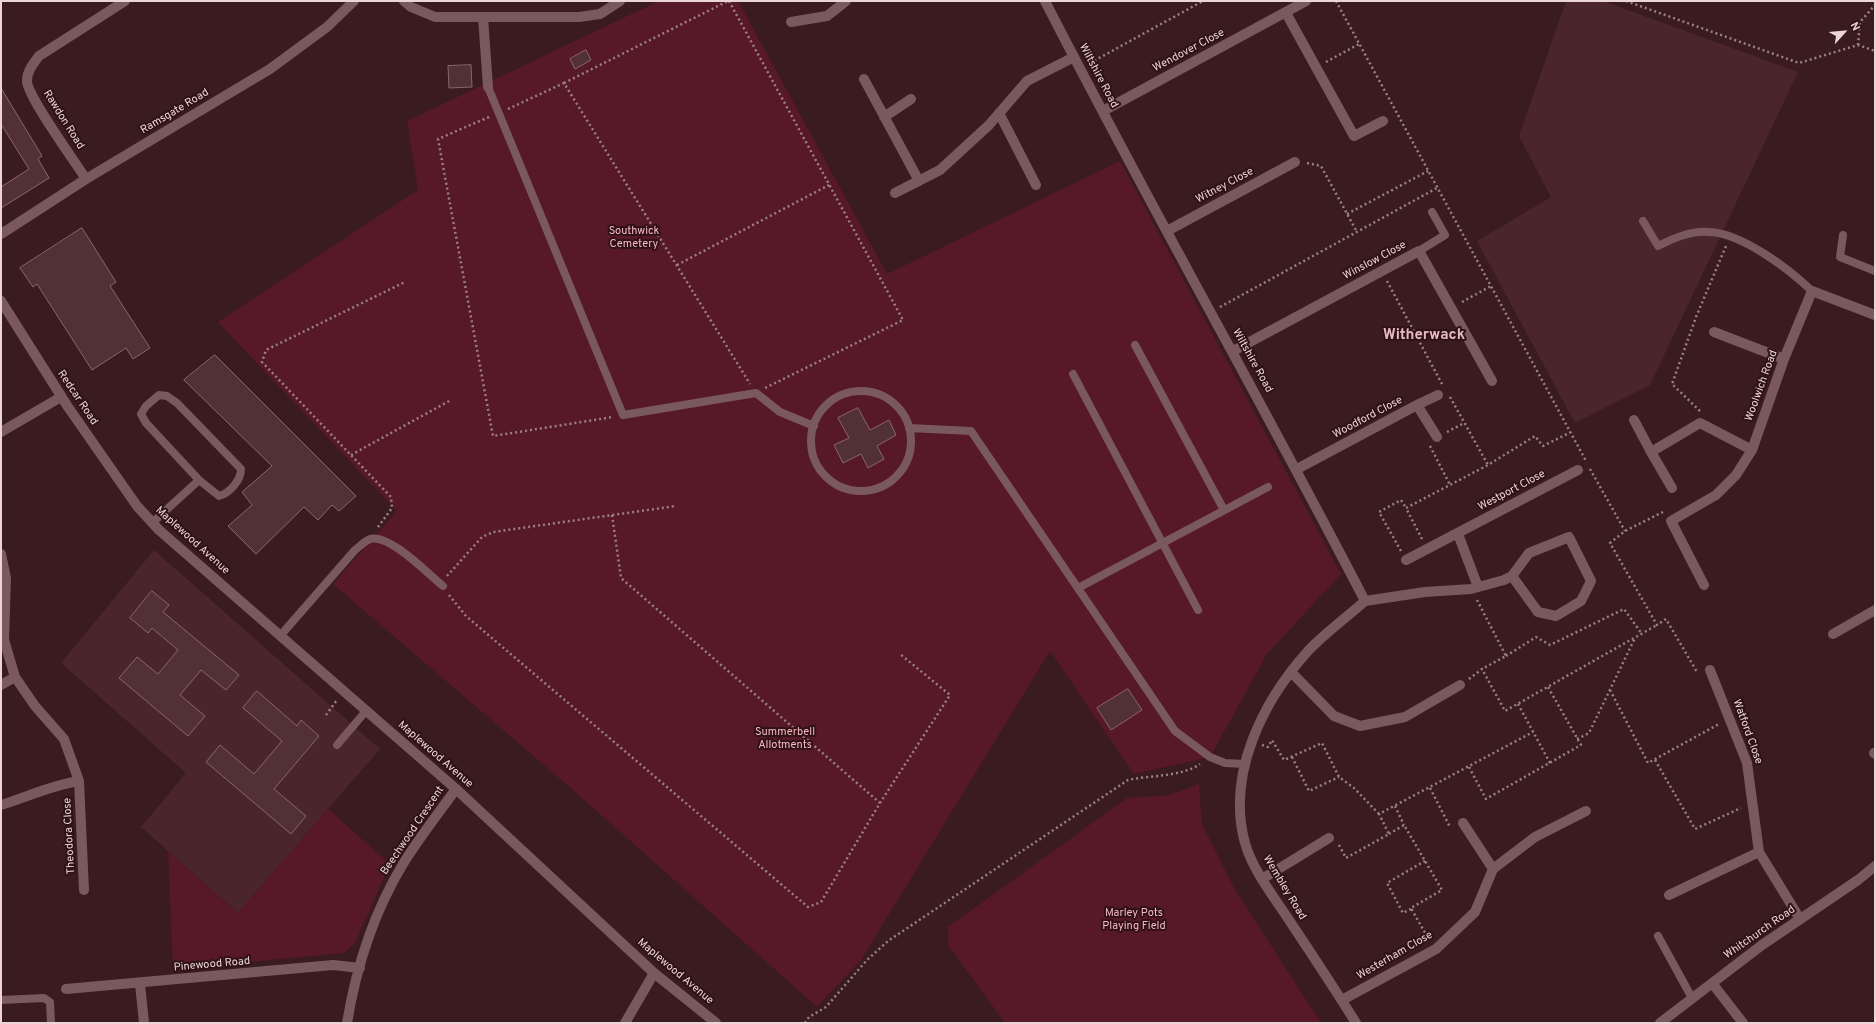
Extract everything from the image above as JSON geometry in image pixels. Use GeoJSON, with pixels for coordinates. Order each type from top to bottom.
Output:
{"type":"FeatureCollection","features":[{"type":"Feature","properties":{"kind":"street","name":"Rawdon Road"},"geometry":{"type":"LineString","coordinates":[[86,179],[42,112],[27,82],[29,69],[39,56],[125,1]]}},
{"type":"Feature","properties":{"kind":"street","name":"Ramsgate Road"},"geometry":{"type":"LineString","coordinates":[[1,234],[86,179],[270,69],[326,27],[354,1]]}},
{"type":"Feature","properties":{"kind":"street"},"geometry":{"type":"LineString","coordinates":[[404,1],[411,7],[435,17],[579,17],[600,14],[620,1]]}},
{"type":"Feature","properties":{"kind":"street"},"geometry":{"type":"LineString","coordinates":[[791,22],[827,16],[846,1]]}},
{"type":"Feature","properties":{"kind":"street","name":"Wiltshire Road"},"geometry":{"type":"LineString","coordinates":[[1045,1],[1167,231],[1297,469],[1365,601]]}},
{"type":"Feature","properties":{"kind":"street","name":"Wendover Close"},"geometry":{"type":"LineString","coordinates":[[1103,111],[1306,1]]}},
{"type":"Feature","properties":{"kind":"street"},"geometry":{"type":"LineString","coordinates":[[1286,13],[1354,136],[1383,120]]}},
{"type":"Feature","properties":{"kind":"street"},"geometry":{"type":"LineString","coordinates":[[483,17],[488,87]]}},
{"type":"Feature","properties":{"kind":"street"},"geometry":{"type":"LineString","coordinates":[[895,193],[940,170],[999,113],[1027,81],[1074,58]]}},
{"type":"Feature","properties":{"kind":"street"},"geometry":{"type":"LineString","coordinates":[[864,80],[919,180]]}},
{"type":"Feature","properties":{"kind":"street"},"geometry":{"type":"LineString","coordinates":[[884,117],[911,99]]}},
{"type":"Feature","properties":{"kind":"street"},"geometry":{"type":"LineString","coordinates":[[999,113],[1036,185]]}},
{"type":"Feature","properties":{"kind":"street","name":"Witney Close"},"geometry":{"type":"LineString","coordinates":[[1167,231],[1295,162]]}},
{"type":"Feature","properties":{"kind":"street","name":"Winslow Close"},"geometry":{"type":"LineString","coordinates":[[1233,351],[1419,251],[1492,381]]}},
{"type":"Feature","properties":{"kind":"street"},"geometry":{"type":"LineString","coordinates":[[1812,291],[1875,315]]}},
{"type":"Feature","properties":{"kind":"street","name":"Woolwich Road"},"geometry":{"type":"LineString","coordinates":[[1674,519],[1716,494],[1736,474],[1752,450],[1784,359],[1812,291]]}},
{"type":"Feature","properties":{"kind":"street","name":"Redcar Road"},"geometry":{"type":"LineString","coordinates":[[1,301],[61,397],[136,506]]}},
{"type":"Feature","properties":{"kind":"street"},"geometry":{"type":"LineString","coordinates":[[1714,332],[1784,359]]}},
{"type":"Feature","properties":{"kind":"street"},"geometry":{"type":"LineString","coordinates":[[1418,405],[1442,394]]}},
{"type":"Feature","properties":{"kind":"street"},"geometry":{"type":"LineString","coordinates":[[1,432],[61,397]]}},
{"type":"Feature","properties":{"kind":"street","name":"Woodford Close"},"geometry":{"type":"LineString","coordinates":[[1297,469],[1418,405],[1436,436]]}},
{"type":"Feature","properties":{"kind":"street"},"geometry":{"type":"LineString","coordinates":[[1634,420],[1672,488]]}},
{"type":"Feature","properties":{"kind":"street"},"geometry":{"type":"LineString","coordinates":[[1652,452],[1700,422],[1752,450]]}},
{"type":"Feature","properties":{"kind":"street","name":"Westport Close"},"geometry":{"type":"LineString","coordinates":[[1406,560],[1578,470]]}},
{"type":"Feature","properties":{"kind":"street","name":"Maplewood Avenue"},"geometry":{"type":"LineString","coordinates":[[136,506],[280,636],[456,789],[654,973],[716,1023]]}},
{"type":"Feature","properties":{"kind":"street"},"geometry":{"type":"LineString","coordinates":[[1674,519],[1704,585]]}},
{"type":"Feature","properties":{"kind":"street"},"geometry":{"type":"LineString","coordinates":[[1458,534],[1475,588]]}},
{"type":"Feature","properties":{"kind":"street"},"geometry":{"type":"LineString","coordinates":[[1365,601],[1425,592],[1475,588],[1512,576],[1529,553],[1569,536],[1591,581],[1581,601],[1556,616],[1538,612],[1512,576]]}},
{"type":"Feature","properties":{"kind":"street","name":"Theodora Close"},"geometry":{"type":"LineString","coordinates":[[1,554],[6,578],[4,640],[15,677],[35,706],[64,739],[79,781],[84,890]]}},
{"type":"Feature","properties":{"kind":"street","name":"Wembley Road"},"geometry":{"type":"LineString","coordinates":[[1356,1023],[1262,879],[1245,844],[1239,805],[1245,764],[1252,742],[1270,703],[1309,650],[1365,601]]}},
{"type":"Feature","properties":{"kind":"street"},"geometry":{"type":"LineString","coordinates":[[1833,634],[1875,610]]}},
{"type":"Feature","properties":{"kind":"street","name":"Watford Close"},"geometry":{"type":"LineString","coordinates":[[1710,670],[1747,763],[1759,852],[1800,919]]}},
{"type":"Feature","properties":{"kind":"street"},"geometry":{"type":"LineString","coordinates":[[1292,673],[1334,716],[1360,726],[1405,717],[1460,685]]}},
{"type":"Feature","properties":{"kind":"street"},"geometry":{"type":"LineString","coordinates":[[1,685],[15,677]]}},
{"type":"Feature","properties":{"kind":"street","name":"Theodora Close"},"geometry":{"type":"LineString","coordinates":[[1,805],[38,794],[62,784],[79,781]]}},
{"type":"Feature","properties":{"kind":"street","name":"Beechwood Crescent"},"geometry":{"type":"LineString","coordinates":[[346,1023],[370,932],[385,898],[403,864],[456,789]]}},
{"type":"Feature","properties":{"kind":"street","name":"Westerham Close"},"geometry":{"type":"LineString","coordinates":[[1342,1000],[1434,950],[1474,912],[1493,869],[1535,838],[1586,812]]}},
{"type":"Feature","properties":{"kind":"street"},"geometry":{"type":"LineString","coordinates":[[1463,823],[1493,869]]}},
{"type":"Feature","properties":{"kind":"street"},"geometry":{"type":"LineString","coordinates":[[1262,879],[1330,838]]}},
{"type":"Feature","properties":{"kind":"street"},"geometry":{"type":"LineString","coordinates":[[1669,895],[1759,852]]}},
{"type":"Feature","properties":{"kind":"street","name":"Whitchurch Road"},"geometry":{"type":"LineString","coordinates":[[1660,1023],[1712,983],[1800,919],[1858,880],[1875,866]]}},
{"type":"Feature","properties":{"kind":"street","name":"Pinewood Road"},"geometry":{"type":"LineString","coordinates":[[66,989],[140,984],[333,965],[360,968]]}},
{"type":"Feature","properties":{"kind":"street"},"geometry":{"type":"LineString","coordinates":[[625,1023],[654,973]]}},
{"type":"Feature","properties":{"kind":"street"},"geometry":{"type":"LineString","coordinates":[[1712,983],[1743,1023]]}},
{"type":"Feature","properties":{"kind":"street"},"geometry":{"type":"LineString","coordinates":[[140,984],[144,1023]]}},
{"type":"Feature","properties":{"kind":"lane"},"geometry":{"type":"LineString","coordinates":[[488,87],[623,415],[756,392],[780,412],[814,426]]}},
{"type":"Feature","properties":{"kind":"lane"},"geometry":{"type":"LineString","coordinates":[[1419,251],[1445,235],[1432,212]]}},
{"type":"Feature","properties":{"kind":"lane"},"geometry":{"type":"LineString","coordinates":[[1643,221],[1658,246],[1675,237],[1698,232],[1709,231],[1729,236],[1779,263],[1812,291]]}},
{"type":"Feature","properties":{"kind":"lane"},"geometry":{"type":"LineString","coordinates":[[1843,235],[1840,257],[1875,271]]}},
{"type":"Feature","properties":{"kind":"lane"},"geometry":{"type":"LineString","coordinates":[[1135,345],[1224,510]]}},
{"type":"Feature","properties":{"kind":"lane"},"geometry":{"type":"LineString","coordinates":[[1073,374],[1198,610]]}},
{"type":"Feature","properties":{"kind":"lane"},"geometry":{"type":"LineString","coordinates":[[862,391],[878,394],[892,402],[902,413],[909,428],[911,445],[907,461],[898,475],[885,486],[869,491],[852,491],[841,487],[836,485],[823,474],[814,459],[811,443],[814,426],[821,412],[832,401],[846,394],[862,391]]}},
{"type":"Feature","properties":{"kind":"lane"},"geometry":{"type":"LineString","coordinates":[[159,395],[167,396],[177,403],[241,469],[241,475],[238,481],[225,494],[220,496],[199,480],[146,423],[141,414],[146,406],[159,395]]}},
{"type":"Feature","properties":{"kind":"lane"},"geometry":{"type":"LineString","coordinates":[[909,428],[971,431],[1175,731],[1210,757],[1225,763],[1245,764]]}},
{"type":"Feature","properties":{"kind":"lane"},"geometry":{"type":"LineString","coordinates":[[152,522],[199,480]]}},
{"type":"Feature","properties":{"kind":"lane"},"geometry":{"type":"LineString","coordinates":[[1078,588],[1268,487]]}},
{"type":"Feature","properties":{"kind":"lane"},"geometry":{"type":"LineString","coordinates":[[280,636],[355,550],[369,539],[381,539],[394,545],[441,585]]}},
{"type":"Feature","properties":{"kind":"lane"},"geometry":{"type":"LineString","coordinates":[[337,745],[366,712]]}},
{"type":"Feature","properties":{"kind":"lane"},"geometry":{"type":"LineString","coordinates":[[1658,936],[1692,998]]}},
{"type":"Feature","properties":{"kind":"lane"},"geometry":{"type":"LineString","coordinates":[[1,1000],[44,998],[50,1002],[51,1023]]}},
{"type":"Feature","properties":{"kind":"path"},"geometry":{"type":"LineString","coordinates":[[564,83],[756,392],[903,320],[728,1],[564,83],[438,139],[493,436],[623,415]]}},
{"type":"Feature","properties":{"kind":"path"},"geometry":{"type":"LineString","coordinates":[[1080,69],[1203,1]]}},
{"type":"Feature","properties":{"kind":"path"},"geometry":{"type":"LineString","coordinates":[[1336,1],[1625,531]]}},
{"type":"Feature","properties":{"kind":"path"},"geometry":{"type":"LineString","coordinates":[[1626,1],[1799,62],[1858,44],[1875,51]]}},
{"type":"Feature","properties":{"kind":"path"},"geometry":{"type":"LineString","coordinates":[[1858,44],[1860,22],[1875,5]]}},
{"type":"Feature","properties":{"kind":"path"},"geometry":{"type":"LineString","coordinates":[[1316,67],[1359,44]]}},
{"type":"Feature","properties":{"kind":"path"},"geometry":{"type":"LineString","coordinates":[[1295,162],[1321,166],[1357,232]]}},
{"type":"Feature","properties":{"kind":"path"},"geometry":{"type":"LineString","coordinates":[[1347,214],[1428,171]]}},
{"type":"Feature","properties":{"kind":"path"},"geometry":{"type":"LineString","coordinates":[[677,265],[829,185]]}},
{"type":"Feature","properties":{"kind":"path"},"geometry":{"type":"LineString","coordinates":[[1211,312],[1437,188]]}},
{"type":"Feature","properties":{"kind":"path"},"geometry":{"type":"LineString","coordinates":[[1700,422],[1702,413],[1672,384],[1696,316],[1729,236]]}},
{"type":"Feature","properties":{"kind":"path"},"geometry":{"type":"LineString","coordinates":[[1382,272],[1443,385]]}},
{"type":"Feature","properties":{"kind":"path"},"geometry":{"type":"LineString","coordinates":[[369,539],[392,508],[391,497],[262,362],[266,350],[405,282]]}},
{"type":"Feature","properties":{"kind":"path"},"geometry":{"type":"LineString","coordinates":[[1451,308],[1491,286]]}},
{"type":"Feature","properties":{"kind":"path"},"geometry":{"type":"LineString","coordinates":[[1442,394],[1464,423],[1488,465]]}},
{"type":"Feature","properties":{"kind":"path"},"geometry":{"type":"LineString","coordinates":[[351,455],[451,400]]}},
{"type":"Feature","properties":{"kind":"path"},"geometry":{"type":"LineString","coordinates":[[1450,485],[1429,447],[1436,436],[1464,423]]}},
{"type":"Feature","properties":{"kind":"path"},"geometry":{"type":"LineString","coordinates":[[1406,508],[1488,465],[1535,436],[1543,446],[1571,432]]}},
{"type":"Feature","properties":{"kind":"path"},"geometry":{"type":"LineString","coordinates":[[1406,560],[1379,512],[1401,500],[1427,549]]}},
{"type":"Feature","properties":{"kind":"path"},"geometry":{"type":"LineString","coordinates":[[676,506],[493,532],[482,537],[441,585],[466,616],[808,907],[821,902],[880,803],[950,695],[900,654]]}},
{"type":"Feature","properties":{"kind":"path"},"geometry":{"type":"LineString","coordinates":[[1657,625],[1610,543],[1625,531],[1670,508],[1674,519]]}},
{"type":"Feature","properties":{"kind":"path"},"geometry":{"type":"LineString","coordinates":[[612,515],[621,578],[880,803]]}},
{"type":"Feature","properties":{"kind":"path"},"geometry":{"type":"LineString","coordinates":[[1475,588],[1506,656]]}},
{"type":"Feature","properties":{"kind":"path"},"geometry":{"type":"LineString","coordinates":[[1460,685],[1482,669],[1536,637],[1550,645],[1624,609],[1642,634]]}},
{"type":"Feature","properties":{"kind":"path"},"geometry":{"type":"LineString","coordinates":[[1482,669],[1505,711],[1666,619],[1700,678],[1710,670]]}},
{"type":"Feature","properties":{"kind":"path"},"geometry":{"type":"LineString","coordinates":[[1577,739],[1589,733],[1635,637]]}},
{"type":"Feature","properties":{"kind":"path"},"geometry":{"type":"LineString","coordinates":[[1469,767],[1486,800],[1581,745],[1548,687]]}},
{"type":"Feature","properties":{"kind":"path"},"geometry":{"type":"LineString","coordinates":[[1610,690],[1648,763],[1656,760],[1730,718]]}},
{"type":"Feature","properties":{"kind":"path"},"geometry":{"type":"LineString","coordinates":[[326,715],[344,692]]}},
{"type":"Feature","properties":{"kind":"path"},"geometry":{"type":"LineString","coordinates":[[1518,704],[1550,763]]}},
{"type":"Feature","properties":{"kind":"path"},"geometry":{"type":"LineString","coordinates":[[1379,814],[1533,732]]}},
{"type":"Feature","properties":{"kind":"path"},"geometry":{"type":"LineString","coordinates":[[1252,742],[1268,747],[1272,740],[1284,760],[1322,743],[1339,777],[1354,788],[1379,814],[1389,834]]}},
{"type":"Feature","properties":{"kind":"path"},"geometry":{"type":"LineString","coordinates":[[805,1023],[809,1017],[826,1007],[867,960],[888,941],[1128,780],[1148,775],[1174,774],[1196,766],[1210,757]]}},
{"type":"Feature","properties":{"kind":"path"},"geometry":{"type":"LineString","coordinates":[[1292,757],[1309,791],[1339,777]]}},
{"type":"Feature","properties":{"kind":"path"},"geometry":{"type":"LineString","coordinates":[[1656,760],[1695,829],[1753,803]]}},
{"type":"Feature","properties":{"kind":"path"},"geometry":{"type":"LineString","coordinates":[[1430,788],[1453,832],[1463,823]]}},
{"type":"Feature","properties":{"kind":"path"},"geometry":{"type":"LineString","coordinates":[[1395,806],[1404,825],[1442,890],[1403,913],[1387,884],[1425,861]]}},
{"type":"Feature","properties":{"kind":"path"},"geometry":{"type":"LineString","coordinates":[[1330,838],[1334,836],[1346,858],[1404,825]]}},
{"type":"Feature","properties":{"kind":"path"},"geometry":{"type":"LineString","coordinates":[[1411,909],[1434,950]]}},
{"type":"Feature","properties":{"kind":"shaded area"},"geometry":{"type":"Polygon","coordinates":[[[1566,1],[1603,1],[1798,72],[1650,385],[1575,423],[1477,241],[1551,197],[1519,136],[1566,1]]]}},
{"type":"Feature","properties":{"kind":"shaded area"},"geometry":{"type":"Polygon","coordinates":[[[154,550],[380,749],[238,913],[141,827],[186,773],[61,663],[154,550]]]}},
{"type":"Feature","properties":{"kind":"green space"},"geometry":{"type":"Polygon","coordinates":[[[659,1],[738,1],[887,274],[1120,161],[1341,574],[1267,654],[1210,757],[1134,774],[1050,651],[861,960],[817,1007],[573,790],[333,584],[397,511],[218,322],[418,190],[407,121],[659,1]]]}},
{"type":"Feature","properties":{"kind":"green space","name":"Marley Pots Playing Field"},"geometry":{"type":"Polygon","coordinates":[[[1199,784],[1202,824],[1234,888],[1321,1023],[1005,1023],[948,945],[948,927],[1127,798],[1170,795],[1199,784]]]}},
{"type":"Feature","properties":{"kind":"green space"},"geometry":{"type":"Polygon","coordinates":[[[328,809],[390,864],[355,943],[344,953],[173,969],[168,851],[238,913],[328,809]]]}},
{"type":"Feature","properties":{"kind":"building"},"geometry":{"type":"Polygon","coordinates":[[[586,50],[591,60],[575,69],[570,59],[586,50]]]}},
{"type":"Feature","properties":{"kind":"building"},"geometry":{"type":"Polygon","coordinates":[[[471,65],[472,87],[449,88],[448,66],[471,65]]]}},
{"type":"Feature","properties":{"kind":"building"},"geometry":{"type":"Polygon","coordinates":[[[1,88],[42,156],[38,159],[49,178],[1,208],[1,187],[29,169],[1,124],[1,88]]]}},
{"type":"Feature","properties":{"kind":"building"},"geometry":{"type":"Polygon","coordinates":[[[82,228],[116,282],[110,286],[150,348],[133,359],[126,348],[92,370],[37,284],[33,287],[20,268],[82,228]]]}},
{"type":"Feature","properties":{"kind":"building"},"geometry":{"type":"Polygon","coordinates":[[[215,355],[356,496],[339,511],[332,505],[318,520],[304,507],[256,554],[228,526],[252,505],[242,492],[272,466],[184,380],[215,355]]]}},
{"type":"Feature","properties":{"kind":"building"},"geometry":{"type":"Polygon","coordinates":[[[858,408],[870,430],[889,420],[896,435],[877,446],[884,459],[868,468],[861,454],[843,463],[834,445],[849,438],[838,418],[858,408]]]}},
{"type":"Feature","properties":{"kind":"building"},"geometry":{"type":"Polygon","coordinates":[[[152,591],[169,605],[163,612],[239,675],[226,690],[201,670],[180,695],[205,716],[188,736],[119,678],[137,657],[158,674],[178,650],[152,628],[148,633],[130,618],[152,591]]]}},
{"type":"Feature","properties":{"kind":"building"},"geometry":{"type":"Polygon","coordinates":[[[1128,689],[1142,710],[1111,730],[1097,708],[1128,689]]]}},
{"type":"Feature","properties":{"kind":"building"},"geometry":{"type":"Polygon","coordinates":[[[257,691],[297,726],[301,720],[319,736],[274,789],[306,816],[291,834],[206,762],[220,745],[254,774],[282,741],[243,708],[257,691]]]}},
{"type":"Feature","properties":{"kind":"district","name":"Witherwack"},"geometry":{"type":"Point","coordinates":[1424,336]}},
{"type":"Feature","properties":{"kind":"park label","name":"Southwick Cemetery"},"geometry":{"type":"Point","coordinates":[634,238]}},
{"type":"Feature","properties":{"kind":"park label","name":"Summerbell Allotments"},"geometry":{"type":"Point","coordinates":[785,739]}}]}
